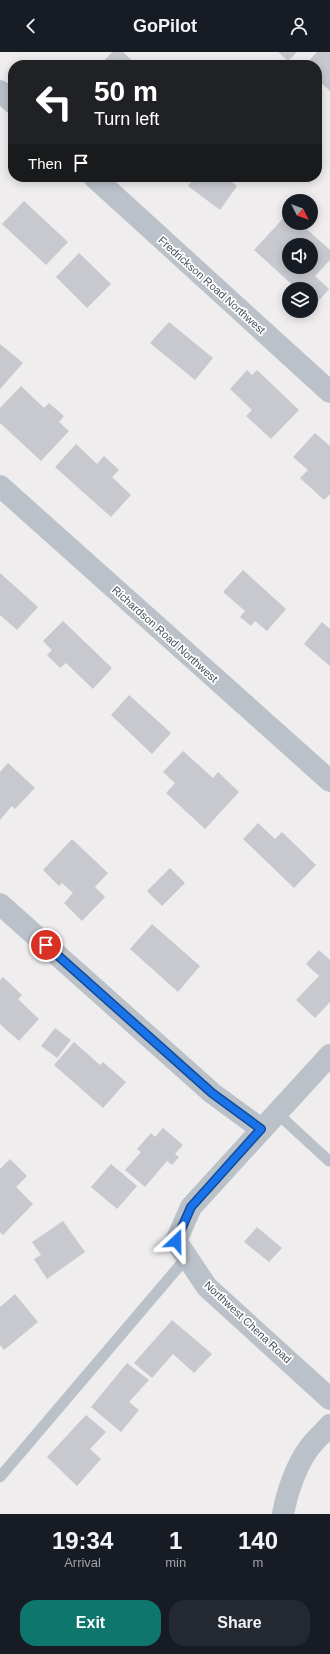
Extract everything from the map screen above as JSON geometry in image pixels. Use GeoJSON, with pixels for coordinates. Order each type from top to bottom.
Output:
{"type":"FeatureCollection","features":[{"type":"Feature","properties":{"kind":"street"},"geometry":{"type":"LineString","coordinates":[[0,91],[8,98]]}},
{"type":"Feature","properties":{"kind":"street","name":"Fredrickson Road Northwest"},"geometry":{"type":"LineString","coordinates":[[99,182],[330,392]]}},
{"type":"Feature","properties":{"kind":"street","name":"Richardson Road Northwest"},"geometry":{"type":"LineString","coordinates":[[0,486],[330,781]]}},
{"type":"Feature","properties":{"kind":"street"},"geometry":{"type":"LineString","coordinates":[[0,904],[212,1093],[261,1129]]}},
{"type":"Feature","properties":{"kind":"street","name":"Northwest Chena Road"},"geometry":{"type":"LineString","coordinates":[[330,1055],[191,1207],[176,1241],[207,1287],[330,1399]]}},
{"type":"Feature","properties":{"kind":"street"},"geometry":{"type":"LineString","coordinates":[[283,1514],[285,1502],[294,1475],[309,1449],[330,1425]]}},
{"type":"Feature","properties":{"kind":"lane"},"geometry":{"type":"LineString","coordinates":[[277,1113],[329,1161]]}},
{"type":"Feature","properties":{"kind":"lane"},"geometry":{"type":"LineString","coordinates":[[0,1477],[187,1257]]}},
{"type":"Feature","properties":{"kind":"building"},"geometry":{"type":"Polygon","coordinates":[[[112,52],[123,52],[132,60],[105,60],[112,52]]]}},
{"type":"Feature","properties":{"kind":"building"},"geometry":{"type":"Polygon","coordinates":[[[278,52],[297,52],[289,60],[287,60],[278,52]]]}},
{"type":"Feature","properties":{"kind":"building"},"geometry":{"type":"Polygon","coordinates":[[[317,52],[330,52],[330,91],[322,84],[322,60],[310,60],[317,52]]]}},
{"type":"Feature","properties":{"kind":"building"},"geometry":{"type":"Polygon","coordinates":[[[191,182],[232,182],[237,186],[220,210],[188,186],[191,182]]]}},
{"type":"Feature","properties":{"kind":"building"},"geometry":{"type":"Polygon","coordinates":[[[24,201],[68,242],[46,265],[2,224],[24,201]]]}},
{"type":"Feature","properties":{"kind":"building"},"geometry":{"type":"Polygon","coordinates":[[[282,220],[282,230],[308,230],[317,238],[282,238],[282,274],[317,274],[315,276],[329,289],[318,302],[318,282],[289,282],[254,250],[282,220]]]}},
{"type":"Feature","properties":{"kind":"building"},"geometry":{"type":"Polygon","coordinates":[[[318,239],[330,250],[330,260],[318,273],[318,239]]]}},
{"type":"Feature","properties":{"kind":"building"},"geometry":{"type":"Polygon","coordinates":[[[79,253],[111,284],[87,308],[56,277],[79,253]]]}},
{"type":"Feature","properties":{"kind":"building"},"geometry":{"type":"Polygon","coordinates":[[[169,322],[213,358],[195,380],[150,343],[169,322]]]}},
{"type":"Feature","properties":{"kind":"building"},"geometry":{"type":"Polygon","coordinates":[[[0,344],[23,363],[0,389],[0,344]]]}},
{"type":"Feature","properties":{"kind":"building"},"geometry":{"type":"Polygon","coordinates":[[[247,370],[252,375],[257,370],[299,410],[271,439],[246,416],[252,410],[230,389],[247,370]]]}},
{"type":"Feature","properties":{"kind":"building"},"geometry":{"type":"Polygon","coordinates":[[[21,386],[44,408],[49,403],[64,416],[59,422],[69,431],[41,461],[0,423],[0,408],[21,386]]]}},
{"type":"Feature","properties":{"kind":"building"},"geometry":{"type":"Polygon","coordinates":[[[315,433],[330,446],[330,494],[324,500],[300,478],[308,470],[293,457],[315,433]]]}},
{"type":"Feature","properties":{"kind":"building"},"geometry":{"type":"Polygon","coordinates":[[[76,444],[97,464],[104,456],[119,470],[112,477],[131,495],[111,517],[55,467],[76,444]]]}},
{"type":"Feature","properties":{"kind":"building"},"geometry":{"type":"Polygon","coordinates":[[[243,570],[286,609],[267,631],[255,621],[251,626],[240,617],[245,611],[223,592],[243,570]]]}},
{"type":"Feature","properties":{"kind":"building"},"geometry":{"type":"Polygon","coordinates":[[[0,573],[38,607],[17,630],[0,615],[0,573]]]}},
{"type":"Feature","properties":{"kind":"building"},"geometry":{"type":"Polygon","coordinates":[[[63,621],[112,668],[93,689],[66,663],[60,668],[47,655],[52,650],[43,641],[63,621]]]}},
{"type":"Feature","properties":{"kind":"building"},"geometry":{"type":"Polygon","coordinates":[[[322,622],[330,629],[330,666],[304,644],[322,622]]]}},
{"type":"Feature","properties":{"kind":"building"},"geometry":{"type":"Polygon","coordinates":[[[129,695],[171,733],[152,754],[111,715],[129,695]]]}},
{"type":"Feature","properties":{"kind":"building"},"geometry":{"type":"Polygon","coordinates":[[[183,751],[213,778],[218,772],[239,792],[205,829],[166,793],[175,783],[163,772],[183,751]]]}},
{"type":"Feature","properties":{"kind":"building"},"geometry":{"type":"Polygon","coordinates":[[[8,763],[35,788],[15,809],[12,806],[0,820],[0,772],[8,763]]]}},
{"type":"Feature","properties":{"kind":"building"},"geometry":{"type":"Polygon","coordinates":[[[258,823],[275,839],[282,832],[316,865],[294,888],[243,839],[258,823]]]}},
{"type":"Feature","properties":{"kind":"building"},"geometry":{"type":"Polygon","coordinates":[[[72,839],[108,873],[95,887],[105,897],[82,921],[64,903],[73,893],[62,883],[59,886],[43,870],[72,839]]]}},
{"type":"Feature","properties":{"kind":"building"},"geometry":{"type":"Polygon","coordinates":[[[170,868],[185,883],[162,906],[147,891],[170,868]]]}},
{"type":"Feature","properties":{"kind":"building"},"geometry":{"type":"Polygon","coordinates":[[[152,924],[200,966],[178,992],[130,949],[152,924]]]}},
{"type":"Feature","properties":{"kind":"building"},"geometry":{"type":"Polygon","coordinates":[[[319,950],[330,960],[330,1002],[315,1018],[296,1000],[319,976],[306,964],[319,950]]]}},
{"type":"Feature","properties":{"kind":"building"},"geometry":{"type":"Polygon","coordinates":[[[3,977],[22,995],[18,999],[39,1019],[19,1041],[0,1024],[0,980],[3,977]]]}},
{"type":"Feature","properties":{"kind":"building"},"geometry":{"type":"Polygon","coordinates":[[[55,1028],[71,1040],[57,1058],[41,1046],[55,1028]]]}},
{"type":"Feature","properties":{"kind":"building"},"geometry":{"type":"Polygon","coordinates":[[[74,1042],[100,1065],[103,1062],[126,1082],[103,1108],[54,1065],[74,1042]]]}},
{"type":"Feature","properties":{"kind":"building"},"geometry":{"type":"Polygon","coordinates":[[[163,1128],[183,1145],[175,1154],[179,1157],[172,1165],[167,1161],[145,1187],[125,1170],[141,1152],[137,1149],[151,1133],[155,1137],[163,1128]]]}},
{"type":"Feature","properties":{"kind":"building"},"geometry":{"type":"Polygon","coordinates":[[[10,1159],[27,1176],[16,1187],[33,1204],[3,1235],[0,1232],[0,1169],[10,1159]]]}},
{"type":"Feature","properties":{"kind":"building"},"geometry":{"type":"Polygon","coordinates":[[[111,1164],[137,1186],[117,1209],[91,1187],[111,1164]]]}},
{"type":"Feature","properties":{"kind":"building"},"geometry":{"type":"Polygon","coordinates":[[[63,1221],[85,1252],[47,1279],[34,1259],[41,1255],[32,1242],[63,1221]]]}},
{"type":"Feature","properties":{"kind":"building"},"geometry":{"type":"Polygon","coordinates":[[[257,1227],[282,1248],[269,1262],[244,1242],[257,1227]]]}},
{"type":"Feature","properties":{"kind":"building"},"geometry":{"type":"Polygon","coordinates":[[[15,1294],[38,1322],[4,1350],[0,1345],[0,1307],[15,1294]]]}},
{"type":"Feature","properties":{"kind":"building"},"geometry":{"type":"Polygon","coordinates":[[[172,1320],[212,1354],[194,1373],[173,1354],[152,1378],[134,1363],[172,1320]]]}},
{"type":"Feature","properties":{"kind":"building"},"geometry":{"type":"Polygon","coordinates":[[[127,1363],[149,1380],[129,1402],[139,1410],[121,1432],[91,1407],[127,1363]]]}},
{"type":"Feature","properties":{"kind":"building"},"geometry":{"type":"Polygon","coordinates":[[[86,1415],[106,1432],[90,1449],[101,1459],[77,1486],[47,1457],[86,1415]]]}},
{"type":"Feature","properties":{"kind":"route"},"geometry":{"type":"LineString","coordinates":[[46,945],[212,1093],[261,1129],[191,1207],[176,1241]]}}]}
